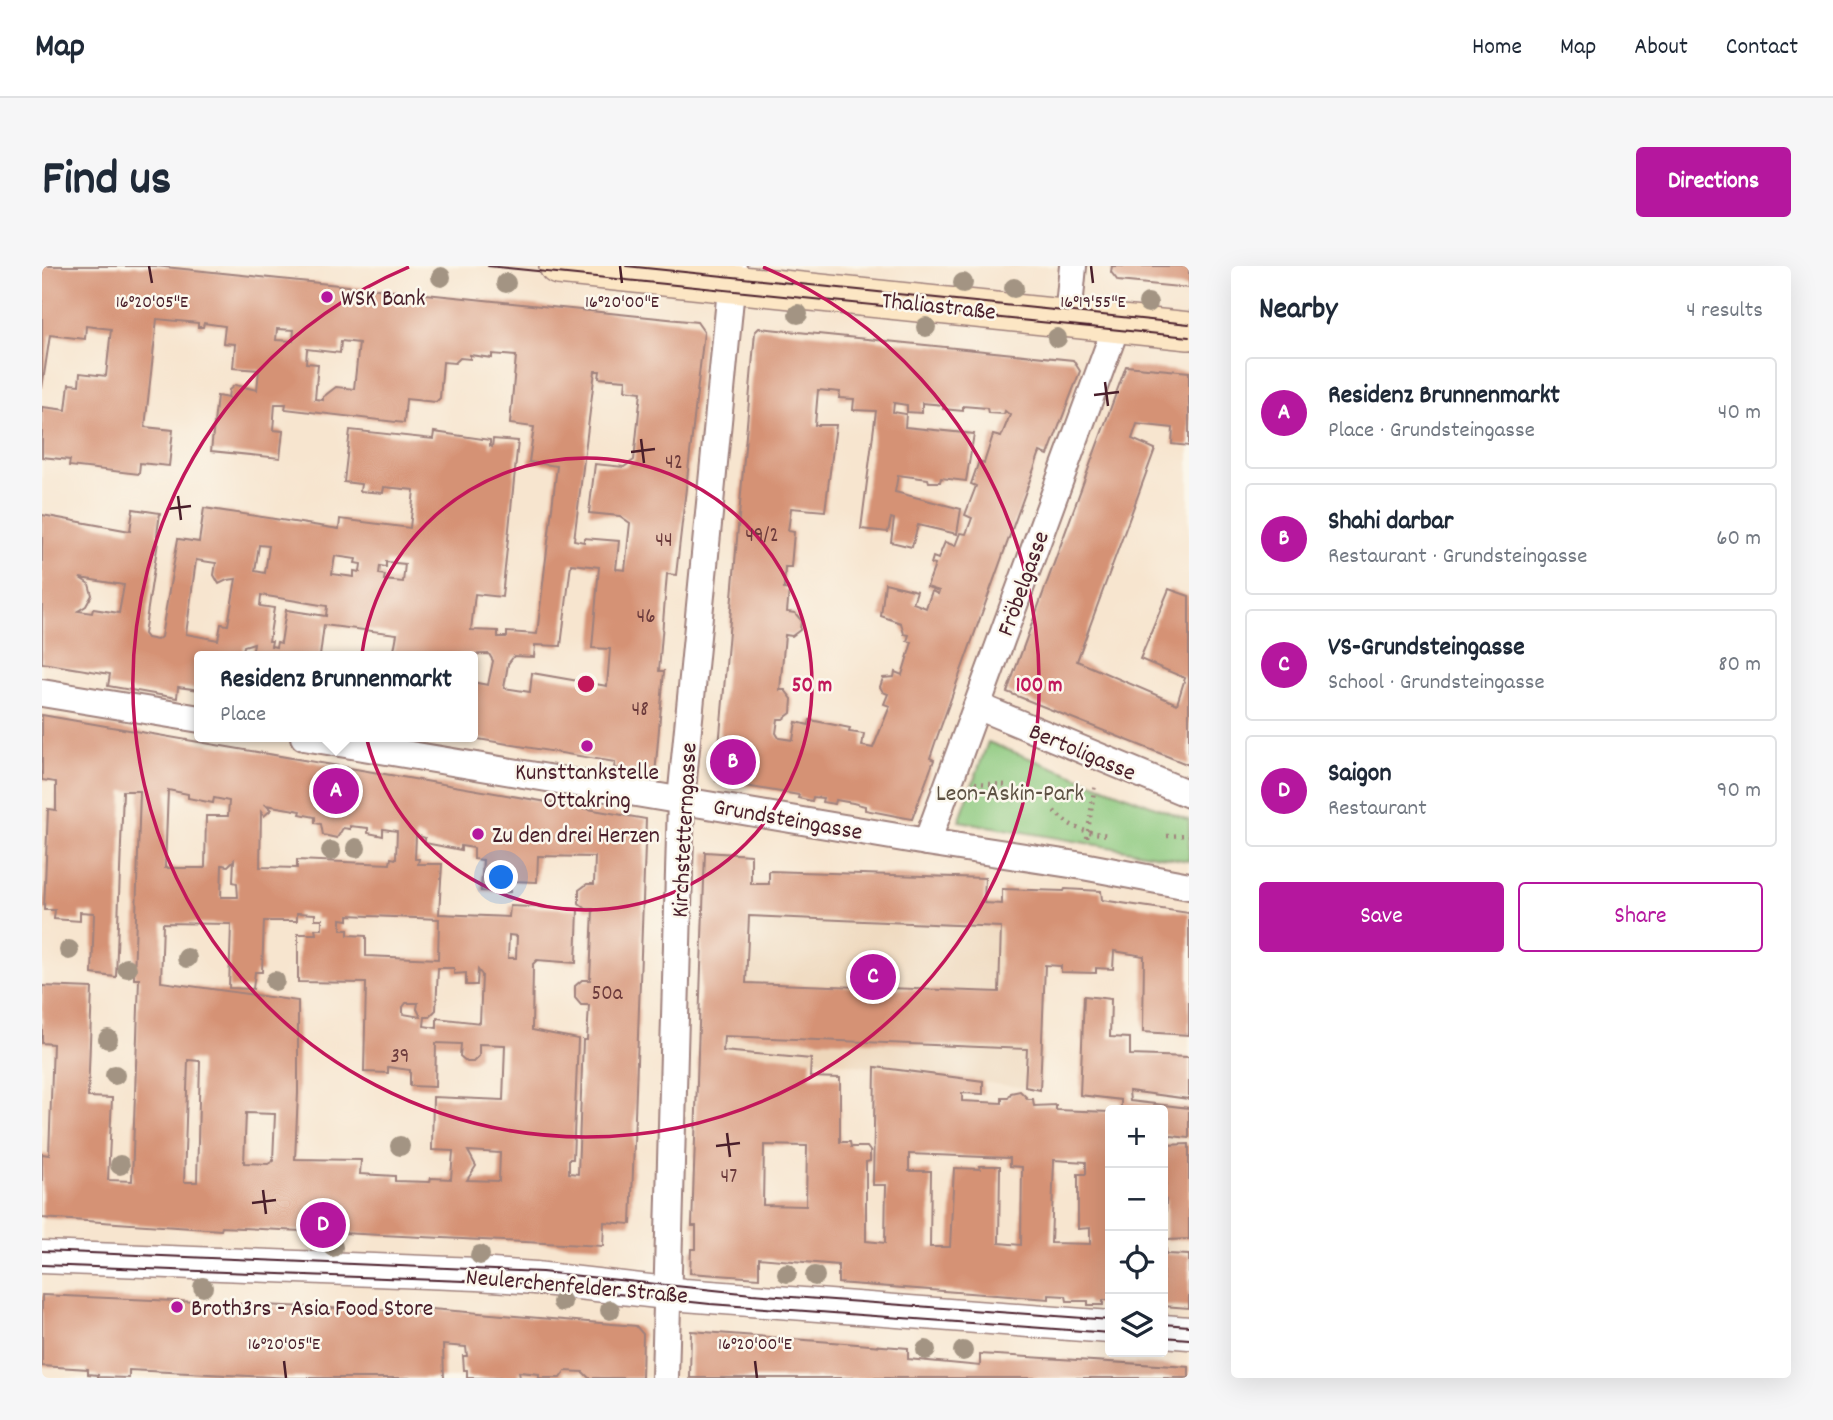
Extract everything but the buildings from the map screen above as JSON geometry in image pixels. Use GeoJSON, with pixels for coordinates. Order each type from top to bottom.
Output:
{"type":"FeatureCollection","features":[{"type":"Feature","properties":{"kind":"main road","name":"Thaliastraße"},"geometry":{"type":"LineString","coordinates":[[558,266],[732,275],[1189,331]]}},
{"type":"Feature","properties":{"kind":"street"},"geometry":{"type":"LineString","coordinates":[[1068,318],[1073,266]]}},
{"type":"Feature","properties":{"kind":"street","name":"Kirchstetterngasse"},"geometry":{"type":"LineString","coordinates":[[665,1378],[681,800],[732,275]]}},
{"type":"Feature","properties":{"kind":"street","name":"Fröbelgasse"},"geometry":{"type":"LineString","coordinates":[[927,842],[1117,324]]}},
{"type":"Feature","properties":{"kind":"street"},"geometry":{"type":"LineString","coordinates":[[42,693],[194,718]]}},
{"type":"Feature","properties":{"kind":"street","name":"Bertoligasse"},"geometry":{"type":"LineString","coordinates":[[977,706],[1189,794]]}},
{"type":"Feature","properties":{"kind":"street","name":"Grundsteingasse"},"geometry":{"type":"LineString","coordinates":[[334,742],[1083,866],[1189,886]]}},
{"type":"Feature","properties":{"kind":"street","name":"Neulerchenfelder Straße"},"geometry":{"type":"LineString","coordinates":[[42,1256],[477,1274],[561,1280],[667,1294],[1105,1327]]}},
{"type":"Feature","properties":{"kind":"street"},"geometry":{"type":"LineString","coordinates":[[1168,1331],[1189,1333]]}},
{"type":"Feature","properties":{"kind":"path"},"geometry":{"type":"LineString","coordinates":[[1083,866],[1099,758]]}},
{"type":"Feature","properties":{"kind":"path"},"geometry":{"type":"LineString","coordinates":[[1054,811],[1066,824],[1110,835]]}},
{"type":"Feature","properties":{"kind":"path"},"geometry":{"type":"LineString","coordinates":[[1167,836],[1189,835]]}},
{"type":"Feature","properties":{"kind":"shaded area"},"geometry":{"type":"Polygon","coordinates":[[[705,852],[751,855],[752,884],[769,884],[769,871],[985,878],[984,903],[1002,904],[1048,891],[1040,1090],[811,1059],[698,1049],[705,852]]]}},
{"type":"Feature","properties":{"kind":"green space","name":"Leon-Askin-Park"},"geometry":{"type":"Polygon","coordinates":[[[988,742],[1189,820],[1189,861],[959,821],[988,742]]]}},
{"type":"Feature","properties":{"kind":"tram line"},"geometry":{"type":"LineString","coordinates":[[488,266],[1189,337]]}},
{"type":"Feature","properties":{"kind":"tram line"},"geometry":{"type":"LineString","coordinates":[[626,266],[1189,324]]}},
{"type":"Feature","properties":{"kind":"tram line"},"geometry":{"type":"LineString","coordinates":[[42,1251],[542,1272],[752,1294],[1105,1320]]}},
{"type":"Feature","properties":{"kind":"tram line"},"geometry":{"type":"LineString","coordinates":[[42,1265],[517,1283],[710,1304],[1105,1333]]}},
{"type":"Feature","properties":{"kind":"tram line"},"geometry":{"type":"LineString","coordinates":[[1168,1324],[1189,1326]]}},
{"type":"Feature","properties":{"kind":"tram line"},"geometry":{"type":"LineString","coordinates":[[1168,1337],[1189,1339]]}},
{"type":"Feature","properties":{"kind":"place","name":"WSK Bank"},"geometry":{"type":"Point","coordinates":[327,297]}},
{"type":"Feature","properties":{"kind":"place","name":"Kunsttankstelle Ottakring"},"geometry":{"type":"Point","coordinates":[587,746]}},
{"type":"Feature","properties":{"kind":"place","name":"Shahi darbar"},"geometry":{"type":"Point","coordinates":[733,762]}},
{"type":"Feature","properties":{"kind":"place","name":"Residenz Brunnenmarkt"},"geometry":{"type":"Point","coordinates":[336,791]}},
{"type":"Feature","properties":{"kind":"place","name":"Zu den drei Herzen"},"geometry":{"type":"Point","coordinates":[478,834]}},
{"type":"Feature","properties":{"kind":"place","name":"VS-Grundsteingasse"},"geometry":{"type":"Point","coordinates":[873,977]}},
{"type":"Feature","properties":{"kind":"place","name":"Saigon"},"geometry":{"type":"Point","coordinates":[323,1225]}},
{"type":"Feature","properties":{"kind":"place","name":"Broth3rs - Asia Food Store"},"geometry":{"type":"Point","coordinates":[177,1307]}}]}
